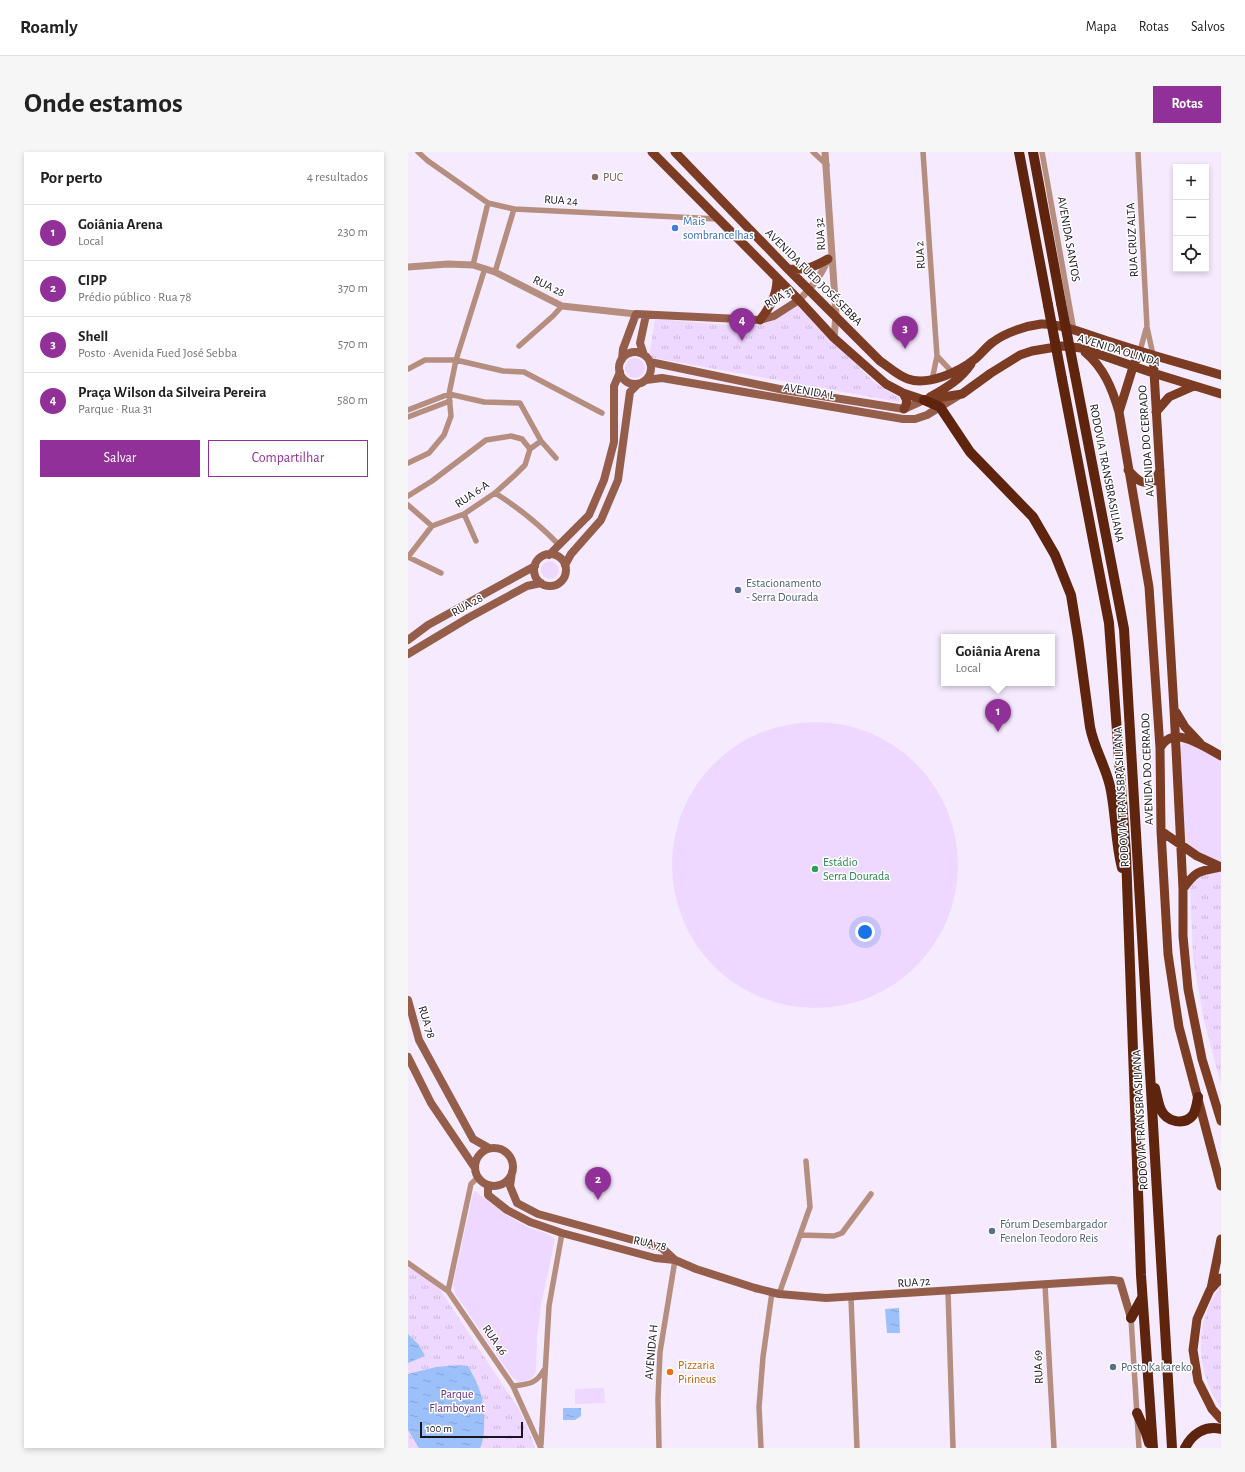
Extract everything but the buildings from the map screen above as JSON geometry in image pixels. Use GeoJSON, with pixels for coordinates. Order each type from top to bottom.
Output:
{"type":"FeatureCollection","features":[{"type":"Feature","properties":{"kind":"highway","name":"RODOVIA TRANSBRASILIANA"},"geometry":{"type":"LineString","coordinates":[[1019,152],[1109,622],[1127,885],[1142,1298],[1153,1448]]}},
{"type":"Feature","properties":{"kind":"highway","name":"RODOVIA TRANSBRASILIANA"},"geometry":{"type":"LineString","coordinates":[[1033,152],[1124,629],[1172,1448]]}},
{"type":"Feature","properties":{"kind":"highway"},"geometry":{"type":"LineString","coordinates":[[924,400],[940,407],[970,452],[1033,518],[1055,555],[1071,595],[1090,727],[1093,742],[1109,783],[1114,808],[1119,853],[1127,885]]}},
{"type":"Feature","properties":{"kind":"highway"},"geometry":{"type":"LineString","coordinates":[[1150,1069],[1162,1110],[1170,1119],[1179,1122],[1189,1119],[1195,1111],[1198,1097]]}},
{"type":"Feature","properties":{"kind":"highway"},"geometry":{"type":"LineString","coordinates":[[1131,1318],[1142,1298]]}},
{"type":"Feature","properties":{"kind":"highway"},"geometry":{"type":"LineString","coordinates":[[1137,1413],[1146,1432],[1150,1448]]}},
{"type":"Feature","properties":{"kind":"highway"},"geometry":{"type":"LineString","coordinates":[[1185,1448],[1190,1438],[1197,1432],[1206,1429],[1221,1429]]}},
{"type":"Feature","properties":{"kind":"main road"},"geometry":{"type":"LineString","coordinates":[[652,152],[720,219],[834,338],[886,384],[903,393],[924,400]]}},
{"type":"Feature","properties":{"kind":"main road","name":"AVENIDA FUED JOSÉ SEBBA"},"geometry":{"type":"LineString","coordinates":[[675,152],[788,269],[836,315],[880,361],[896,373],[913,380],[932,380],[953,373]]}},
{"type":"Feature","properties":{"kind":"main road"},"geometry":{"type":"LineString","coordinates":[[788,269],[809,269],[828,259]]}},
{"type":"Feature","properties":{"kind":"main road"},"geometry":{"type":"LineString","coordinates":[[760,320],[770,308],[775,296],[777,279]]}},
{"type":"Feature","properties":{"kind":"main road","name":"RUA 31"},"geometry":{"type":"LineString","coordinates":[[636,314],[760,320],[774,316],[799,300]]}},
{"type":"Feature","properties":{"kind":"main road"},"geometry":{"type":"LineString","coordinates":[[636,314],[623,349],[620,372],[614,386],[614,442],[604,480],[588,515],[549,554],[540,558],[535,566],[535,576],[541,583],[550,586],[560,582],[565,574],[565,565],[571,554],[601,520],[618,480],[630,392],[638,384],[646,380],[651,371],[650,362],[644,355],[640,343],[646,314]]}},
{"type":"Feature","properties":{"kind":"main road","name":"AVENIDA OLINDA"},"geometry":{"type":"LineString","coordinates":[[953,373],[974,360],[993,342],[1014,331],[1040,324],[1058,325],[1221,375]]}},
{"type":"Feature","properties":{"kind":"main road","name":"AVENIDA OLINDA"},"geometry":{"type":"LineString","coordinates":[[924,400],[962,394],[991,373],[1026,353],[1062,346],[1081,348],[1153,374],[1221,394]]}},
{"type":"Feature","properties":{"kind":"main road"},"geometry":{"type":"LineString","coordinates":[[1081,348],[1095,361],[1112,388],[1119,412]]}},
{"type":"Feature","properties":{"kind":"main road","name":"AVENIDA DO CERRADO"},"geometry":{"type":"LineString","coordinates":[[1140,351],[1133,367],[1119,412],[1149,587],[1160,748],[1161,831],[1168,954],[1179,1027],[1221,1186]]}},
{"type":"Feature","properties":{"kind":"main road"},"geometry":{"type":"LineString","coordinates":[[622,359],[630,353],[635,352],[644,355]]}},
{"type":"Feature","properties":{"kind":"main road","name":"AVENIDA DO CERRADO"},"geometry":{"type":"LineString","coordinates":[[1152,355],[1161,470],[1176,737],[1184,936],[1188,989],[1202,1059],[1221,1121]]}},
{"type":"Feature","properties":{"kind":"main road"},"geometry":{"type":"LineString","coordinates":[[904,410],[948,388],[967,371],[974,360]]}},
{"type":"Feature","properties":{"kind":"main road","name":"AVENIDA L"},"geometry":{"type":"LineString","coordinates":[[650,362],[783,394],[902,419],[915,419],[927,415],[962,394]]}},
{"type":"Feature","properties":{"kind":"main road"},"geometry":{"type":"LineString","coordinates":[[620,372],[625,380],[633,384],[638,384]]}},
{"type":"Feature","properties":{"kind":"main road","name":"AVENIDA L"},"geometry":{"type":"LineString","coordinates":[[646,380],[662,378],[904,410]]}},
{"type":"Feature","properties":{"kind":"main road"},"geometry":{"type":"LineString","coordinates":[[924,400],[932,380]]}},
{"type":"Feature","properties":{"kind":"main road"},"geometry":{"type":"LineString","coordinates":[[1156,412],[1169,397],[1194,386]]}},
{"type":"Feature","properties":{"kind":"main road"},"geometry":{"type":"LineString","coordinates":[[903,393],[907,403],[904,410]]}},
{"type":"Feature","properties":{"kind":"main road"},"geometry":{"type":"LineString","coordinates":[[1128,470],[1139,481],[1147,483],[1155,481],[1161,470]]}},
{"type":"Feature","properties":{"kind":"main road"},"geometry":{"type":"LineString","coordinates":[[549,554],[559,557],[565,565]]}},
{"type":"Feature","properties":{"kind":"main road","name":"RUA 28"},"geometry":{"type":"LineString","coordinates":[[408,640],[428,625],[535,566]]}},
{"type":"Feature","properties":{"kind":"main road","name":"RUA 28"},"geometry":{"type":"LineString","coordinates":[[408,654],[468,618],[527,586],[541,583]]}},
{"type":"Feature","properties":{"kind":"main road"},"geometry":{"type":"LineString","coordinates":[[1174,709],[1185,727],[1203,745],[1221,756]]}},
{"type":"Feature","properties":{"kind":"main road"},"geometry":{"type":"LineString","coordinates":[[1160,748],[1168,740],[1176,737],[1203,745]]}},
{"type":"Feature","properties":{"kind":"main road"},"geometry":{"type":"LineString","coordinates":[[1161,831],[1197,856],[1221,867]]}},
{"type":"Feature","properties":{"kind":"main road"},"geometry":{"type":"LineString","coordinates":[[1183,889],[1191,876],[1201,871],[1221,867]]}},
{"type":"Feature","properties":{"kind":"main road","name":"RUA 78"},"geometry":{"type":"LineString","coordinates":[[408,1000],[419,1040],[473,1139],[490,1148]]}},
{"type":"Feature","properties":{"kind":"main road"},"geometry":{"type":"LineString","coordinates":[[408,1057],[432,1103],[475,1168],[478,1177],[494,1186],[505,1182],[512,1172],[512,1166],[508,1155],[500,1149],[490,1148],[484,1150],[477,1158],[475,1168]]}},
{"type":"Feature","properties":{"kind":"main road","name":"RUA 78"},"geometry":{"type":"LineString","coordinates":[[512,1172],[510,1186],[518,1203],[538,1214],[662,1248],[675,1260]]}},
{"type":"Feature","properties":{"kind":"main road","name":"RUA 78"},"geometry":{"type":"LineString","coordinates":[[488,1184],[488,1195],[508,1210],[530,1222],[562,1233],[655,1258],[675,1260]]}},
{"type":"Feature","properties":{"kind":"main road"},"geometry":{"type":"LineString","coordinates":[[1221,1239],[1210,1290],[1197,1319],[1193,1350],[1198,1381],[1212,1410],[1221,1419]]}},
{"type":"Feature","properties":{"kind":"main road","name":"RUA 72"},"geometry":{"type":"LineString","coordinates":[[675,1260],[696,1269],[755,1288],[775,1293],[826,1298],[851,1298],[948,1292],[1112,1280],[1120,1281],[1131,1318]]}},
{"type":"Feature","properties":{"kind":"main road"},"geometry":{"type":"LineString","coordinates":[[1210,1290],[1221,1278]]}},
{"type":"Feature","properties":{"kind":"street","name":"RUA 24"},"geometry":{"type":"LineString","coordinates":[[418,152],[428,161],[488,203],[514,209],[720,219]]}},
{"type":"Feature","properties":{"kind":"street"},"geometry":{"type":"LineString","coordinates":[[813,152],[827,165]]}},
{"type":"Feature","properties":{"kind":"street","name":"RUA 32"},"geometry":{"type":"LineString","coordinates":[[825,152],[836,315],[834,338]]}},
{"type":"Feature","properties":{"kind":"street","name":"RUA 2"},"geometry":{"type":"LineString","coordinates":[[923,152],[937,356],[932,380]]}},
{"type":"Feature","properties":{"kind":"street","name":"AVENIDA SANTOS"},"geometry":{"type":"LineString","coordinates":[[1042,152],[1074,331]]}},
{"type":"Feature","properties":{"kind":"street","name":"RUA CRUZ ALTA"},"geometry":{"type":"LineString","coordinates":[[1138,152],[1147,326],[1152,355]]}},
{"type":"Feature","properties":{"kind":"street"},"geometry":{"type":"LineString","coordinates":[[473,265],[488,203]]}},
{"type":"Feature","properties":{"kind":"street"},"geometry":{"type":"LineString","coordinates":[[495,272],[514,209]]}},
{"type":"Feature","properties":{"kind":"street","name":"RUA 31"},"geometry":{"type":"LineString","coordinates":[[799,300],[809,290],[826,266],[832,246]]}},
{"type":"Feature","properties":{"kind":"street","name":"RUA 28"},"geometry":{"type":"LineString","coordinates":[[408,267],[448,264],[473,265],[495,272],[562,306],[636,314]]}},
{"type":"Feature","properties":{"kind":"street"},"geometry":{"type":"LineString","coordinates":[[408,464],[429,453],[444,435],[451,416],[449,394],[456,360],[485,268]]}},
{"type":"Feature","properties":{"kind":"street"},"geometry":{"type":"LineString","coordinates":[[519,346],[562,306]]}},
{"type":"Feature","properties":{"kind":"street","name":"RUA CRUZ ALTA"},"geometry":{"type":"LineString","coordinates":[[1140,351],[1147,326]]}},
{"type":"Feature","properties":{"kind":"street"},"geometry":{"type":"LineString","coordinates":[[937,356],[953,373]]}},
{"type":"Feature","properties":{"kind":"street"},"geometry":{"type":"LineString","coordinates":[[408,369],[424,360],[456,360],[503,371],[524,372],[602,413]]}},
{"type":"Feature","properties":{"kind":"street"},"geometry":{"type":"LineString","coordinates":[[408,410],[449,394],[484,402],[520,403],[541,441],[556,458]]}},
{"type":"Feature","properties":{"kind":"street"},"geometry":{"type":"LineString","coordinates":[[408,417],[450,401]]}},
{"type":"Feature","properties":{"kind":"street"},"geometry":{"type":"LineString","coordinates":[[408,496],[432,481],[486,440],[511,436],[522,439],[530,450]]}},
{"type":"Feature","properties":{"kind":"street","name":"RUA 6-A"},"geometry":{"type":"LineString","coordinates":[[432,526],[464,514],[495,493],[524,466],[530,450],[541,441]]}},
{"type":"Feature","properties":{"kind":"street"},"geometry":{"type":"LineString","coordinates":[[495,493],[515,505],[537,523],[559,545]]}},
{"type":"Feature","properties":{"kind":"street"},"geometry":{"type":"LineString","coordinates":[[408,505],[432,526],[408,557],[441,573]]}},
{"type":"Feature","properties":{"kind":"street"},"geometry":{"type":"LineString","coordinates":[[464,514],[476,541]]}},
{"type":"Feature","properties":{"kind":"street"},"geometry":{"type":"LineString","coordinates":[[761,1448],[759,1407],[763,1357],[775,1293],[800,1235],[810,1207],[806,1161]]}},
{"type":"Feature","properties":{"kind":"street"},"geometry":{"type":"LineString","coordinates":[[448,1291],[471,1184],[478,1177]]}},
{"type":"Feature","properties":{"kind":"street"},"geometry":{"type":"LineString","coordinates":[[800,1235],[834,1236],[842,1233],[871,1194]]}},
{"type":"Feature","properties":{"kind":"street"},"geometry":{"type":"LineString","coordinates":[[541,1447],[544,1370],[549,1306],[562,1233]]}},
{"type":"Feature","properties":{"kind":"street","name":"AVENIDA H"},"geometry":{"type":"LineString","coordinates":[[659,1448],[658,1399],[660,1352],[675,1260]]}},
{"type":"Feature","properties":{"kind":"street","name":"RUA 46"},"geometry":{"type":"LineString","coordinates":[[408,1263],[448,1291],[513,1386],[541,1447]]}},
{"type":"Feature","properties":{"kind":"street","name":"RUA 69"},"geometry":{"type":"LineString","coordinates":[[1045,1285],[1054,1448]]}},
{"type":"Feature","properties":{"kind":"street"},"geometry":{"type":"LineString","coordinates":[[948,1292],[953,1448]]}},
{"type":"Feature","properties":{"kind":"street"},"geometry":{"type":"LineString","coordinates":[[851,1298],[857,1448]]}},
{"type":"Feature","properties":{"kind":"street"},"geometry":{"type":"LineString","coordinates":[[1131,1318],[1139,1448]]}},
{"type":"Feature","properties":{"kind":"street"},"geometry":{"type":"LineString","coordinates":[[513,1386],[531,1384],[539,1378],[544,1370]]}},
{"type":"Feature","properties":{"kind":"green space"},"geometry":{"type":"Polygon","coordinates":[[[798,305],[874,382],[900,398],[899,402],[649,357],[655,319],[741,326],[756,325],[775,319],[798,305]]]}},
{"type":"Feature","properties":{"kind":"green space"},"geometry":{"type":"Polygon","coordinates":[[[631,358],[639,358],[645,364],[645,372],[639,378],[631,378],[625,372],[625,364],[631,358]]]}},
{"type":"Feature","properties":{"kind":"green space"},"geometry":{"type":"Polygon","coordinates":[[[546,561],[554,561],[559,566],[557,577],[554,579],[546,579],[541,574],[541,566],[546,561]]]}},
{"type":"Feature","properties":{"kind":"green space","name":"Estádio Serra Dourada"},"geometry":{"type":"Polygon","coordinates":[[[815,722],[843,725],[870,733],[894,746],[916,764],[934,786],[947,810],[955,837],[958,865],[955,893],[947,920],[934,944],[916,966],[894,984],[870,997],[843,1005],[815,1008],[787,1005],[760,997],[736,984],[714,966],[696,944],[683,920],[675,893],[672,865],[675,837],[683,810],[696,786],[714,764],[736,746],[760,733],[787,725],[815,722]]]}},
{"type":"Feature","properties":{"kind":"green space"},"geometry":{"type":"Polygon","coordinates":[[[1189,743],[1221,760],[1221,861],[1201,856],[1184,843],[1179,748],[1183,744],[1189,743]]]}},
{"type":"Feature","properties":{"kind":"green space"},"geometry":{"type":"Polygon","coordinates":[[[1221,871],[1221,1084],[1204,1021],[1193,959],[1190,889],[1194,877],[1221,871]]]}},
{"type":"Feature","properties":{"kind":"green space"},"geometry":{"type":"Polygon","coordinates":[[[475,1191],[508,1216],[528,1227],[550,1235],[555,1239],[541,1305],[537,1336],[536,1372],[532,1378],[526,1381],[519,1382],[513,1378],[456,1295],[453,1284],[473,1194],[475,1191]]]}},
{"type":"Feature","properties":{"kind":"green space","name":"Parque Flamboyant"},"geometry":{"type":"Polygon","coordinates":[[[408,1267],[431,1281],[439,1288],[520,1411],[535,1448],[408,1448],[408,1267]]]}},
{"type":"Feature","properties":{"kind":"green space"},"geometry":{"type":"Polygon","coordinates":[[[1221,1286],[1221,1408],[1212,1394],[1206,1378],[1202,1363],[1201,1347],[1202,1331],[1206,1315],[1212,1300],[1221,1286]]]}},
{"type":"Feature","properties":{"kind":"green space"},"geometry":{"type":"Polygon","coordinates":[[[604,1388],[605,1403],[575,1404],[575,1389],[604,1388]]]}},
{"type":"Feature","properties":{"kind":"water"},"geometry":{"type":"Polygon","coordinates":[[[899,1308],[900,1333],[887,1333],[885,1309],[899,1308]]]}},
{"type":"Feature","properties":{"kind":"water"},"geometry":{"type":"Polygon","coordinates":[[[408,1334],[419,1345],[425,1356],[408,1363],[408,1334]]]}},
{"type":"Feature","properties":{"kind":"water"},"geometry":{"type":"Polygon","coordinates":[[[459,1365],[468,1366],[480,1391],[484,1414],[484,1430],[480,1448],[419,1448],[408,1430],[408,1374],[436,1367],[459,1365]]]}},
{"type":"Feature","properties":{"kind":"water"},"geometry":{"type":"Polygon","coordinates":[[[563,1408],[581,1408],[581,1416],[575,1420],[563,1420],[563,1408]]]}},
{"type":"Feature","properties":{"kind":"place","name":"PUC"},"geometry":{"type":"Point","coordinates":[595,177]}},
{"type":"Feature","properties":{"kind":"place","name":"Mais sombrancelhas"},"geometry":{"type":"Point","coordinates":[675,228]}},
{"type":"Feature","properties":{"kind":"place","name":"Praça Wilson da Silveira Pereira"},"geometry":{"type":"Point","coordinates":[742,341]}},
{"type":"Feature","properties":{"kind":"place","name":"Shell"},"geometry":{"type":"Point","coordinates":[905,349]}},
{"type":"Feature","properties":{"kind":"place","name":"Estacionamento - Serra Dourada"},"geometry":{"type":"Point","coordinates":[738,590]}},
{"type":"Feature","properties":{"kind":"place","name":"Goiânia Arena"},"geometry":{"type":"Point","coordinates":[998,732]}},
{"type":"Feature","properties":{"kind":"place","name":"Estádio Serra Dourada"},"geometry":{"type":"Point","coordinates":[815,869]}},
{"type":"Feature","properties":{"kind":"place","name":"CIPP"},"geometry":{"type":"Point","coordinates":[598,1200]}},
{"type":"Feature","properties":{"kind":"place","name":"Fórum Desembargador Fenelon Teodoro Reis"},"geometry":{"type":"Point","coordinates":[992,1231]}},
{"type":"Feature","properties":{"kind":"place","name":"Posto Kakareko"},"geometry":{"type":"Point","coordinates":[1113,1367]}},
{"type":"Feature","properties":{"kind":"place","name":"Pizzaria Pirineus"},"geometry":{"type":"Point","coordinates":[670,1372]}}]}
